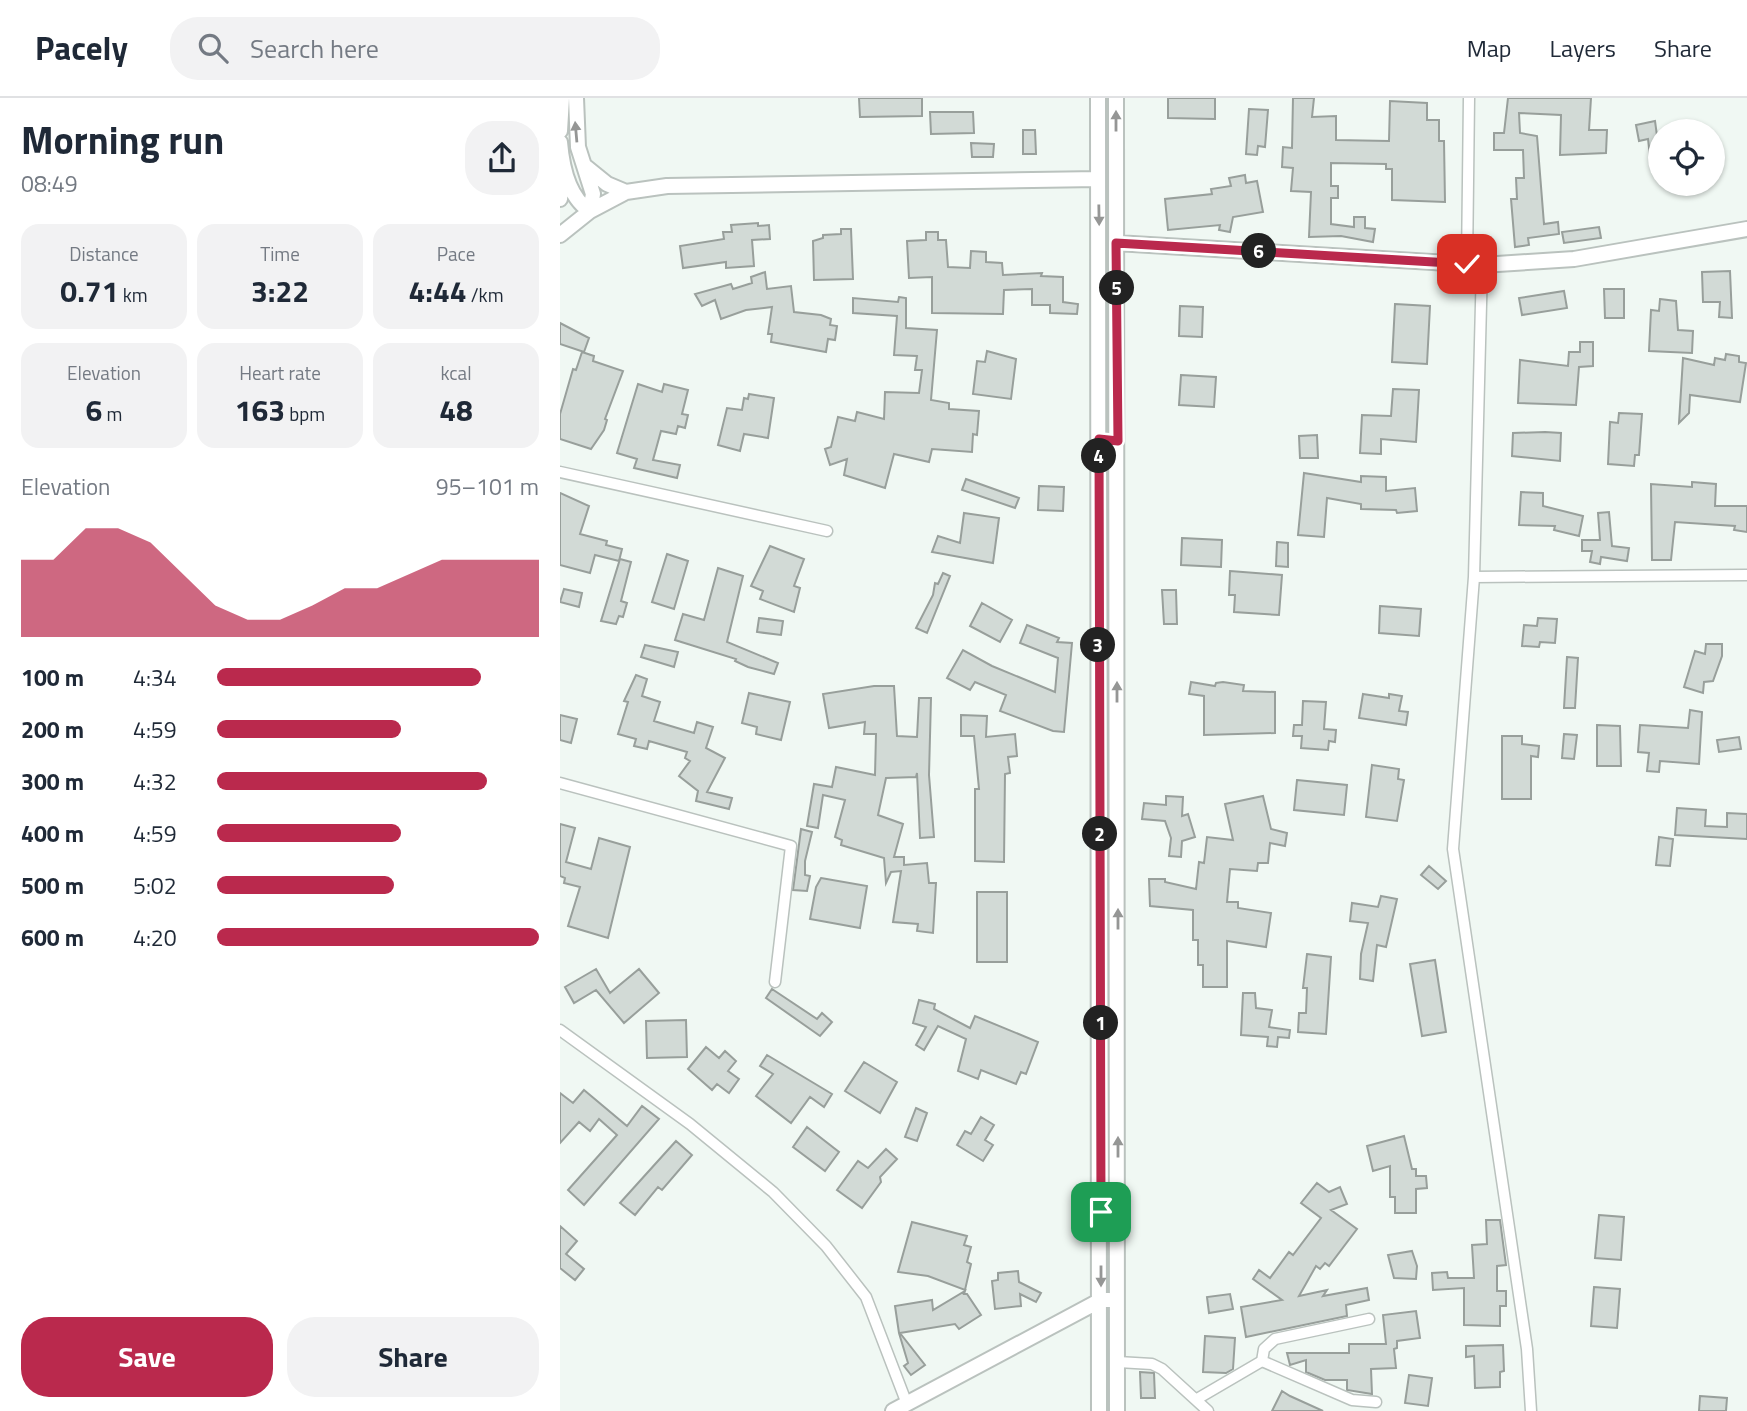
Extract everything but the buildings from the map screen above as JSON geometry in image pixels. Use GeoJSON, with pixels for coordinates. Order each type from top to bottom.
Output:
{"type":"FeatureCollection","features":[{"type":"Feature","properties":{"kind":"street"},"geometry":{"type":"LineString","coordinates":[[560,131],[562,98]]}},
{"type":"Feature","properties":{"kind":"street"},"geometry":{"type":"LineString","coordinates":[[576,98],[575,130],[593,194],[590,211]]}},
{"type":"Feature","properties":{"kind":"street"},"geometry":{"type":"LineString","coordinates":[[1098,98],[1099,1411]]}},
{"type":"Feature","properties":{"kind":"street"},"geometry":{"type":"LineString","coordinates":[[1116,98],[1117,1411]]}},
{"type":"Feature","properties":{"kind":"street"},"geometry":{"type":"LineString","coordinates":[[1469,98],[1474,264],[1474,577],[1453,849],[1527,1349],[1531,1411]]}},
{"type":"Feature","properties":{"kind":"street"},"geometry":{"type":"LineString","coordinates":[[560,142],[564,170],[560,199]]}},
{"type":"Feature","properties":{"kind":"street"},"geometry":{"type":"LineString","coordinates":[[586,166],[607,184],[626,192]]}},
{"type":"Feature","properties":{"kind":"street"},"geometry":{"type":"LineString","coordinates":[[564,170],[576,196],[590,211]]}},
{"type":"Feature","properties":{"kind":"street"},"geometry":{"type":"LineString","coordinates":[[560,235],[590,211],[626,192],[667,186],[1098,179]]}},
{"type":"Feature","properties":{"kind":"street"},"geometry":{"type":"LineString","coordinates":[[1116,243],[1474,264],[1574,260],[1747,229]]}},
{"type":"Feature","properties":{"kind":"street"},"geometry":{"type":"LineString","coordinates":[[1099,439],[1118,441]]}},
{"type":"Feature","properties":{"kind":"street"},"geometry":{"type":"LineString","coordinates":[[560,472],[827,531]]}},
{"type":"Feature","properties":{"kind":"street"},"geometry":{"type":"LineString","coordinates":[[1474,577],[1747,575]]}},
{"type":"Feature","properties":{"kind":"street"},"geometry":{"type":"LineString","coordinates":[[560,783],[791,846],[775,982]]}},
{"type":"Feature","properties":{"kind":"street"},"geometry":{"type":"LineString","coordinates":[[560,1030],[690,1124],[773,1192],[827,1246],[866,1297],[907,1404]]}},
{"type":"Feature","properties":{"kind":"street"},"geometry":{"type":"LineString","coordinates":[[893,1411],[1101,1300],[1119,1300]]}},
{"type":"Feature","properties":{"kind":"street"},"geometry":{"type":"LineString","coordinates":[[1262,1361],[1264,1349],[1275,1339],[1369,1318]]}},
{"type":"Feature","properties":{"kind":"street"},"geometry":{"type":"LineString","coordinates":[[1197,1399],[1262,1361]]}},
{"type":"Feature","properties":{"kind":"street"},"geometry":{"type":"LineString","coordinates":[[1262,1361],[1352,1400],[1376,1402]]}},
{"type":"Feature","properties":{"kind":"street"},"geometry":{"type":"LineString","coordinates":[[1118,1362],[1152,1364],[1197,1399],[1208,1411]]}},
{"type":"Feature","properties":{"kind":"route"},"geometry":{"type":"LineString","coordinates":[[1101,1212],[1097,629],[1099,439],[1118,441],[1116,243],[1467,264]]}}]}
